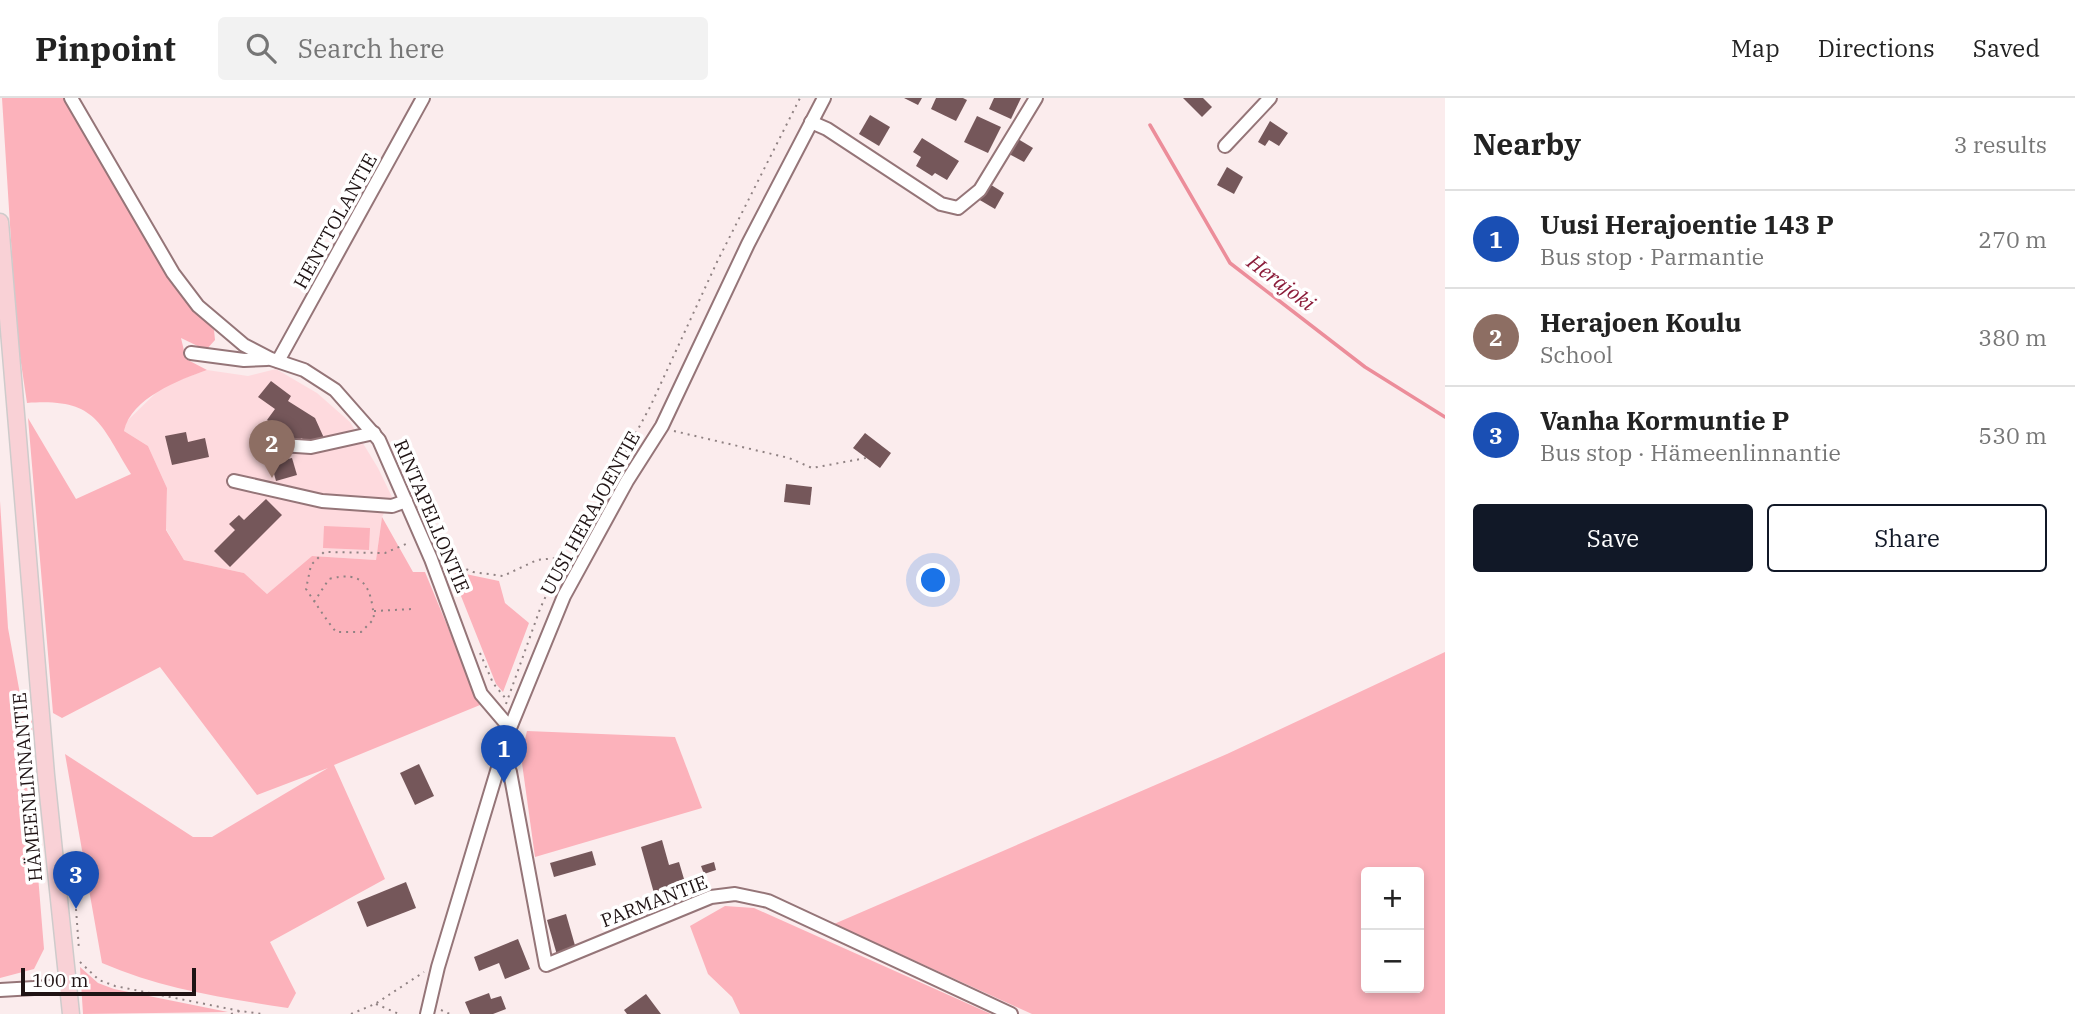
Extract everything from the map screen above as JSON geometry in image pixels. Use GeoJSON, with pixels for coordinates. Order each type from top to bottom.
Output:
{"type":"FeatureCollection","features":[{"type":"Feature","properties":{"kind":"main road","name":"HÄMEENLINNANTIE"},"geometry":{"type":"LineString","coordinates":[[0,222],[46,775],[71,1014]]}},
{"type":"Feature","properties":{"kind":"street","name":"RINTAPELLONTIE"},"geometry":{"type":"LineString","coordinates":[[71,98],[187,292],[226,330],[275,360],[304,370],[335,390],[374,433],[431,559],[481,694],[506,724]]}},
{"type":"Feature","properties":{"kind":"street","name":"HENTTOLANTIE"},"geometry":{"type":"LineString","coordinates":[[275,360],[423,98]]}},
{"type":"Feature","properties":{"kind":"street","name":"UUSI HERAJOENTIE"},"geometry":{"type":"LineString","coordinates":[[427,1014],[438,967],[503,755],[506,724],[569,585],[626,481],[662,426],[748,244],[824,98]]}},
{"type":"Feature","properties":{"kind":"street"},"geometry":{"type":"LineString","coordinates":[[811,122],[827,129],[941,204],[958,208],[973,199],[980,190],[1036,98]]}},
{"type":"Feature","properties":{"kind":"street"},"geometry":{"type":"LineString","coordinates":[[1226,146],[1270,98]]}},
{"type":"Feature","properties":{"kind":"street"},"geometry":{"type":"LineString","coordinates":[[191,353],[244,360],[275,360]]}},
{"type":"Feature","properties":{"kind":"street"},"geometry":{"type":"LineString","coordinates":[[281,445],[311,447],[374,433]]}},
{"type":"Feature","properties":{"kind":"street"},"geometry":{"type":"LineString","coordinates":[[234,481],[322,501],[392,506],[406,501]]}},
{"type":"Feature","properties":{"kind":"street","name":"PARMANTIE"},"geometry":{"type":"LineString","coordinates":[[503,755],[510,772],[546,965],[711,897],[735,894],[768,901],[1012,1014]]}},
{"type":"Feature","properties":{"kind":"street"},"geometry":{"type":"LineString","coordinates":[[0,990],[68,986]]}},
{"type":"Feature","properties":{"kind":"path"},"geometry":{"type":"LineString","coordinates":[[506,724],[522,654],[566,551],[650,407],[717,262],[800,98]]}},
{"type":"Feature","properties":{"kind":"path"},"geometry":{"type":"LineString","coordinates":[[662,426],[789,458],[812,468],[866,458]]}},
{"type":"Feature","properties":{"kind":"path"},"geometry":{"type":"LineString","coordinates":[[314,602],[328,579],[348,574],[364,582],[372,598],[374,619],[361,632],[336,632],[314,602],[306,589],[311,565],[324,552],[385,553],[406,544]]}},
{"type":"Feature","properties":{"kind":"path"},"geometry":{"type":"LineString","coordinates":[[439,559],[472,572],[503,576],[537,560],[557,558],[566,551]]}},
{"type":"Feature","properties":{"kind":"path"},"geometry":{"type":"LineString","coordinates":[[373,611],[413,610]]}},
{"type":"Feature","properties":{"kind":"path"},"geometry":{"type":"LineString","coordinates":[[76,909],[79,950]]}},
{"type":"Feature","properties":{"kind":"path"},"geometry":{"type":"LineString","coordinates":[[80,963],[99,980],[115,986],[262,1014]]}},
{"type":"Feature","properties":{"kind":"path"},"geometry":{"type":"LineString","coordinates":[[351,1014],[375,1004],[418,974],[438,967]]}},
{"type":"Feature","properties":{"kind":"path"},"geometry":{"type":"LineString","coordinates":[[375,1004],[400,1014]]}},
{"type":"Feature","properties":{"kind":"path"},"geometry":{"type":"LineString","coordinates":[[231,1014],[240,1011]]}},
{"type":"Feature","properties":{"kind":"shaded area"},"geometry":{"type":"Polygon","coordinates":[[[2,98],[65,98],[171,283],[214,330],[215,340],[206,350],[181,338],[186,359],[207,370],[170,385],[146,400],[128,419],[124,431],[148,446],[167,488],[166,530],[184,560],[244,573],[267,594],[312,556],[376,560],[382,517],[413,572],[425,572],[480,705],[334,765],[385,879],[270,942],[296,993],[288,1008],[170,986],[102,963],[65,754],[193,837],[212,837],[328,768],[257,795],[160,667],[62,718],[53,713],[28,418],[76,499],[131,474],[111,440],[93,417],[68,405],[50,402],[27,403],[17,336],[2,98]]]}},
{"type":"Feature","properties":{"kind":"shaded area"},"geometry":{"type":"Polygon","coordinates":[[[276,369],[317,393],[350,422],[392,497],[382,517],[376,560],[312,556],[267,594],[244,573],[184,560],[166,529],[167,488],[148,446],[124,431],[126,422],[163,386],[207,370],[248,376],[276,369]]]}},
{"type":"Feature","properties":{"kind":"shaded area"},"geometry":{"type":"Polygon","coordinates":[[[0,501],[8,628],[26,727],[32,719],[35,839],[44,949],[34,969],[0,978],[0,501]]]}},
{"type":"Feature","properties":{"kind":"shaded area"},"geometry":{"type":"Polygon","coordinates":[[[324,526],[370,528],[369,550],[323,548],[324,526]]]}},
{"type":"Feature","properties":{"kind":"shaded area"},"geometry":{"type":"Polygon","coordinates":[[[456,572],[499,581],[505,603],[529,623],[503,692],[496,684],[453,576],[456,572]]]}},
{"type":"Feature","properties":{"kind":"shaded area"},"geometry":{"type":"Polygon","coordinates":[[[1445,652],[1445,1014],[1032,1014],[834,924],[1227,754],[1445,652]]]}},
{"type":"Feature","properties":{"kind":"shaded area"},"geometry":{"type":"Polygon","coordinates":[[[527,731],[675,737],[702,808],[535,857],[521,756],[527,731]]]}},
{"type":"Feature","properties":{"kind":"shaded area"},"geometry":{"type":"Polygon","coordinates":[[[725,906],[754,908],[991,1014],[740,1014],[732,997],[708,974],[690,926],[725,906]]]}},
{"type":"Feature","properties":{"kind":"shaded area"},"geometry":{"type":"Polygon","coordinates":[[[80,967],[98,983],[114,989],[228,1012],[83,1014],[80,967]]]}},
{"type":"Feature","properties":{"kind":"building"},"geometry":{"type":"Polygon","coordinates":[[[904,98],[922,98],[918,105],[904,98]]]}},
{"type":"Feature","properties":{"kind":"building"},"geometry":{"type":"Polygon","coordinates":[[[936,98],[967,100],[956,121],[931,109],[936,98]]]}},
{"type":"Feature","properties":{"kind":"building"},"geometry":{"type":"Polygon","coordinates":[[[994,98],[1021,98],[1011,119],[989,109],[994,98]]]}},
{"type":"Feature","properties":{"kind":"building"},"geometry":{"type":"Polygon","coordinates":[[[1183,98],[1203,98],[1212,107],[1202,117],[1183,98]]]}},
{"type":"Feature","properties":{"kind":"building"},"geometry":{"type":"Polygon","coordinates":[[[870,115],[890,127],[879,146],[859,134],[870,115]]]}},
{"type":"Feature","properties":{"kind":"building"},"geometry":{"type":"Polygon","coordinates":[[[977,116],[1001,127],[988,153],[964,142],[977,116]]]}},
{"type":"Feature","properties":{"kind":"building"},"geometry":{"type":"Polygon","coordinates":[[[1270,121],[1288,133],[1279,146],[1269,140],[1265,146],[1258,142],[1270,121]]]}},
{"type":"Feature","properties":{"kind":"building"},"geometry":{"type":"Polygon","coordinates":[[[922,138],[959,161],[947,180],[935,173],[932,176],[916,166],[921,157],[913,152],[922,138]]]}},
{"type":"Feature","properties":{"kind":"building"},"geometry":{"type":"Polygon","coordinates":[[[1018,139],[1033,148],[1024,162],[1009,154],[1018,139]]]}},
{"type":"Feature","properties":{"kind":"building"},"geometry":{"type":"Polygon","coordinates":[[[1227,167],[1243,177],[1234,194],[1217,185],[1227,167]]]}},
{"type":"Feature","properties":{"kind":"building"},"geometry":{"type":"Polygon","coordinates":[[[988,183],[1004,193],[995,209],[978,199],[988,183]]]}},
{"type":"Feature","properties":{"kind":"building"},"geometry":{"type":"Polygon","coordinates":[[[271,381],[291,396],[288,401],[315,418],[324,438],[306,447],[302,438],[292,443],[289,436],[267,420],[275,409],[258,397],[271,381]]]}},
{"type":"Feature","properties":{"kind":"building"},"geometry":{"type":"Polygon","coordinates":[[[186,432],[188,442],[205,438],[209,457],[172,465],[165,436],[186,432]]]}},
{"type":"Feature","properties":{"kind":"building"},"geometry":{"type":"Polygon","coordinates":[[[865,433],[891,453],[880,468],[853,448],[865,433]]]}},
{"type":"Feature","properties":{"kind":"building"},"geometry":{"type":"Polygon","coordinates":[[[292,458],[297,475],[276,481],[271,463],[292,458]]]}},
{"type":"Feature","properties":{"kind":"building"},"geometry":{"type":"Polygon","coordinates":[[[786,484],[812,487],[810,505],[784,502],[786,484]]]}},
{"type":"Feature","properties":{"kind":"building"},"geometry":{"type":"Polygon","coordinates":[[[266,499],[282,515],[230,567],[214,551],[235,530],[229,524],[239,515],[244,520],[266,499]]]}},
{"type":"Feature","properties":{"kind":"building"},"geometry":{"type":"Polygon","coordinates":[[[419,764],[434,796],[415,805],[400,773],[419,764]]]}},
{"type":"Feature","properties":{"kind":"building"},"geometry":{"type":"Polygon","coordinates":[[[662,840],[669,865],[679,862],[684,879],[675,882],[681,904],[659,911],[641,847],[662,840]]]}},
{"type":"Feature","properties":{"kind":"building"},"geometry":{"type":"Polygon","coordinates":[[[592,851],[596,865],[554,877],[550,863],[592,851]]]}},
{"type":"Feature","properties":{"kind":"building"},"geometry":{"type":"Polygon","coordinates":[[[714,862],[716,870],[704,874],[701,866],[714,862]]]}},
{"type":"Feature","properties":{"kind":"building"},"geometry":{"type":"Polygon","coordinates":[[[406,882],[416,908],[367,927],[357,902],[406,882]]]}},
{"type":"Feature","properties":{"kind":"building"},"geometry":{"type":"Polygon","coordinates":[[[566,914],[576,949],[557,955],[547,920],[566,914]]]}},
{"type":"Feature","properties":{"kind":"building"},"geometry":{"type":"Polygon","coordinates":[[[518,939],[530,969],[505,979],[499,963],[479,971],[474,957],[518,939]]]}},
{"type":"Feature","properties":{"kind":"building"},"geometry":{"type":"Polygon","coordinates":[[[489,993],[491,999],[501,996],[506,1009],[493,1014],[470,1014],[465,1002],[489,993]]]}},
{"type":"Feature","properties":{"kind":"building"},"geometry":{"type":"Polygon","coordinates":[[[646,994],[661,1014],[627,1014],[624,1010],[646,994]]]}},
{"type":"Feature","properties":{"kind":"waterway","name":"Herajoki"},"geometry":{"type":"LineString","coordinates":[[1150,125],[1230,263],[1365,367],[1445,417]]}},
{"type":"Feature","properties":{"kind":"place","name":"Herajoen Koulu"},"geometry":{"type":"Point","coordinates":[272,478]}},
{"type":"Feature","properties":{"kind":"place","name":"Uusi Herajoentie 143 P"},"geometry":{"type":"Point","coordinates":[504,783]}},
{"type":"Feature","properties":{"kind":"place","name":"Vanha Kormuntie P"},"geometry":{"type":"Point","coordinates":[76,909]}}]}
